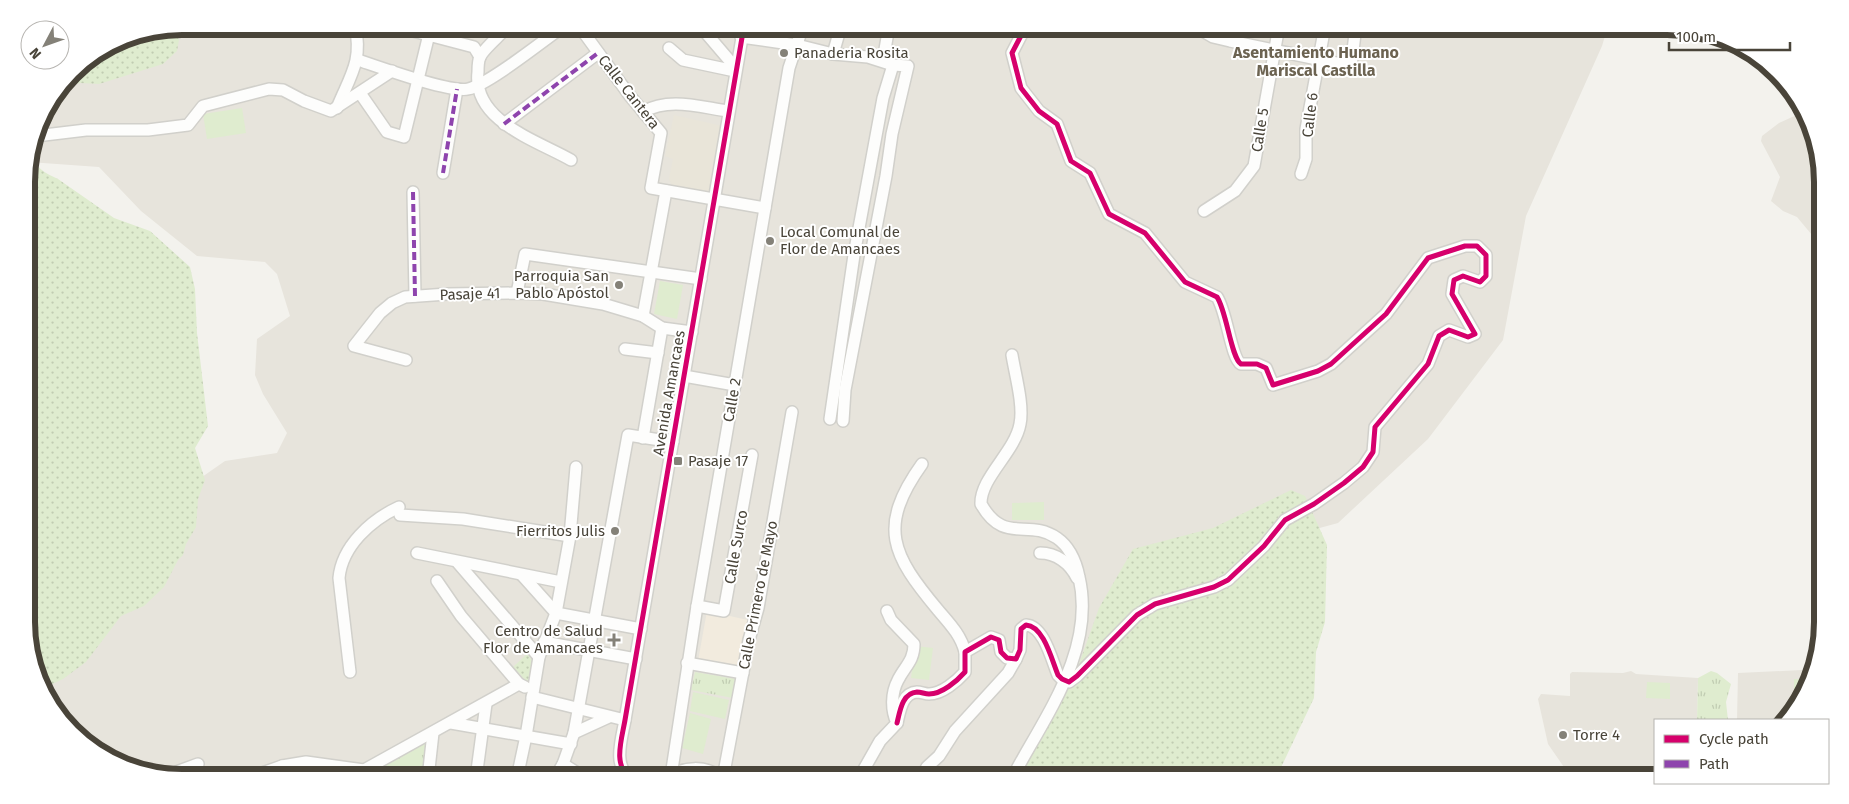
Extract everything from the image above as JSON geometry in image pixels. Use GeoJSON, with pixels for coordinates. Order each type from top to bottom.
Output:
{"type":"FeatureCollection","features":[{"type":"Feature","properties":{"kind":"street"},"geometry":{"type":"LineString","coordinates":[[336,109],[358,60],[359,45],[357,35]]}},
{"type":"Feature","properties":{"kind":"street"},"geometry":{"type":"LineString","coordinates":[[360,92],[387,132],[404,137],[429,35]]}},
{"type":"Feature","properties":{"kind":"street"},"geometry":{"type":"LineString","coordinates":[[441,35],[474,47],[480,57]]}},
{"type":"Feature","properties":{"kind":"street"},"geometry":{"type":"LineString","coordinates":[[500,35],[480,57],[476,86],[491,110],[504,124],[520,135],[571,160]]}},
{"type":"Feature","properties":{"kind":"street"},"geometry":{"type":"LineString","coordinates":[[358,60],[457,89],[476,86],[551,35]]}},
{"type":"Feature","properties":{"kind":"street","name":"Calle Cantera"},"geometry":{"type":"LineString","coordinates":[[585,35],[661,133],[651,188],[666,191]]}},
{"type":"Feature","properties":{"kind":"street"},"geometry":{"type":"LineString","coordinates":[[707,35],[735,69]]}},
{"type":"Feature","properties":{"kind":"street","name":"Avenida Amancaes"},"geometry":{"type":"LineString","coordinates":[[621,769],[619,764],[625,720],[741,35]]}},
{"type":"Feature","properties":{"kind":"street"},"geometry":{"type":"LineString","coordinates":[[755,35],[833,54],[868,57],[908,66],[892,134],[886,176],[845,390],[843,421]]}},
{"type":"Feature","properties":{"kind":"street","name":"Calle 2"},"geometry":{"type":"LineString","coordinates":[[671,769],[697,606],[789,68],[800,35]]}},
{"type":"Feature","properties":{"kind":"street"},"geometry":{"type":"LineString","coordinates":[[833,54],[838,35]]}},
{"type":"Feature","properties":{"kind":"street"},"geometry":{"type":"LineString","coordinates":[[830,419],[854,255],[883,98],[888,63],[889,35]]}},
{"type":"Feature","properties":{"kind":"street"},"geometry":{"type":"LineString","coordinates":[[1021,35],[1012,53],[1021,88],[1039,111],[1057,124],[1071,161],[1090,173],[1109,214],[1145,233],[1185,282],[1217,297],[1227,320],[1238,362],[1262,366],[1269,372],[1273,385],[1318,371],[1331,364],[1386,314],[1428,258],[1471,245],[1481,248],[1487,259],[1486,276],[1483,281],[1463,276],[1454,280],[1453,284],[1452,294],[1475,334],[1468,337],[1449,330],[1439,336],[1428,364],[1375,427],[1372,452],[1363,467],[1314,504],[1285,520],[1264,546],[1228,580],[1214,587],[1176,597],[1146,609],[1131,620],[1077,676],[1066,682]]}},
{"type":"Feature","properties":{"kind":"street"},"geometry":{"type":"LineString","coordinates":[[1210,35],[1275,51],[1352,66],[1355,35]]}},
{"type":"Feature","properties":{"kind":"street","name":"Calle 5"},"geometry":{"type":"LineString","coordinates":[[1204,211],[1235,191],[1254,166],[1278,35]]}},
{"type":"Feature","properties":{"kind":"street","name":"Calle 6"},"geometry":{"type":"LineString","coordinates":[[1302,174],[1307,148],[1306,129],[1323,35]]}},
{"type":"Feature","properties":{"kind":"street"},"geometry":{"type":"LineString","coordinates":[[669,48],[683,60],[735,69]]}},
{"type":"Feature","properties":{"kind":"street"},"geometry":{"type":"LineString","coordinates":[[504,124],[598,53]]}},
{"type":"Feature","properties":{"kind":"street"},"geometry":{"type":"LineString","coordinates":[[43,135],[86,130],[148,130],[188,125],[203,106],[276,88],[326,111],[336,109],[392,71]]}},
{"type":"Feature","properties":{"kind":"street"},"geometry":{"type":"LineString","coordinates":[[443,173],[457,89]]}},
{"type":"Feature","properties":{"kind":"street"},"geometry":{"type":"LineString","coordinates":[[643,112],[656,105],[668,103],[728,111]]}},
{"type":"Feature","properties":{"kind":"street"},"geometry":{"type":"LineString","coordinates":[[643,316],[666,191],[765,208]]}},
{"type":"Feature","properties":{"kind":"street"},"geometry":{"type":"LineString","coordinates":[[413,192],[415,296]]}},
{"type":"Feature","properties":{"kind":"street"},"geometry":{"type":"LineString","coordinates":[[518,292],[525,254],[701,279]]}},
{"type":"Feature","properties":{"kind":"street","name":"Pasaje 41"},"geometry":{"type":"LineString","coordinates":[[406,360],[354,346],[380,313],[406,297],[415,296],[518,292],[603,304],[643,316],[662,328],[692,332]]}},
{"type":"Feature","properties":{"kind":"street"},"geometry":{"type":"LineString","coordinates":[[643,438],[662,328]]}},
{"type":"Feature","properties":{"kind":"street"},"geometry":{"type":"LineString","coordinates":[[625,348],[658,353]]}},
{"type":"Feature","properties":{"kind":"street"},"geometry":{"type":"LineString","coordinates":[[1012,355],[1020,424],[1014,440],[985,488],[981,504],[988,517],[1001,526],[1041,531],[1058,539],[1073,557],[1082,586],[1084,619],[1066,682],[1017,769]]}},
{"type":"Feature","properties":{"kind":"street"},"geometry":{"type":"LineString","coordinates":[[684,376],[735,385]]}},
{"type":"Feature","properties":{"kind":"street","name":"Calle Primero de Mayo"},"geometry":{"type":"LineString","coordinates":[[724,769],[749,640],[758,608],[792,412]]}},
{"type":"Feature","properties":{"kind":"street"},"geometry":{"type":"LineString","coordinates":[[560,769],[573,739],[596,622],[628,436],[672,442]]}},
{"type":"Feature","properties":{"kind":"street","name":"Calle Surco"},"geometry":{"type":"LineString","coordinates":[[697,606],[724,612],[752,454]]}},
{"type":"Feature","properties":{"kind":"street"},"geometry":{"type":"LineString","coordinates":[[864,769],[880,741],[897,723],[902,703],[911,694],[917,692],[929,694],[941,692],[965,672],[965,652],[960,638],[925,595],[900,558],[895,538],[896,509],[910,481],[922,464]]}},
{"type":"Feature","properties":{"kind":"street"},"geometry":{"type":"LineString","coordinates":[[519,769],[538,657],[556,613],[570,536],[576,467]]}},
{"type":"Feature","properties":{"kind":"street"},"geometry":{"type":"LineString","coordinates":[[350,672],[339,578],[340,567],[348,552],[366,529],[381,516],[400,511],[570,536]]}},
{"type":"Feature","properties":{"kind":"street"},"geometry":{"type":"LineString","coordinates":[[417,553],[458,563],[561,582]]}},
{"type":"Feature","properties":{"kind":"street"},"geometry":{"type":"LineString","coordinates":[[1040,553],[1049,553],[1059,557],[1075,573],[1082,586]]}},
{"type":"Feature","properties":{"kind":"street"},"geometry":{"type":"LineString","coordinates":[[458,563],[538,657]]}},
{"type":"Feature","properties":{"kind":"street"},"geometry":{"type":"LineString","coordinates":[[522,574],[556,613],[641,629]]}},
{"type":"Feature","properties":{"kind":"street"},"geometry":{"type":"LineString","coordinates":[[437,581],[461,616],[519,684],[532,695],[578,710],[625,720]]}},
{"type":"Feature","properties":{"kind":"street"},"geometry":{"type":"LineString","coordinates":[[887,611],[891,620],[914,644],[912,659],[897,680],[892,704],[897,723]]}},
{"type":"Feature","properties":{"kind":"street"},"geometry":{"type":"LineString","coordinates":[[926,769],[939,756],[955,731],[1008,673],[1020,650],[1021,629],[1026,625],[1030,625],[1038,631],[1058,675],[1066,682]]}},
{"type":"Feature","properties":{"kind":"street"},"geometry":{"type":"LineString","coordinates":[[965,652],[991,638],[995,638],[998,640],[1001,652],[1007,658],[1016,659]]}},
{"type":"Feature","properties":{"kind":"street"},"geometry":{"type":"LineString","coordinates":[[544,642],[636,659]]}},
{"type":"Feature","properties":{"kind":"street"},"geometry":{"type":"LineString","coordinates":[[688,664],[743,673]]}},
{"type":"Feature","properties":{"kind":"street"},"geometry":{"type":"LineString","coordinates":[[366,769],[452,723],[519,684]]}},
{"type":"Feature","properties":{"kind":"street"},"geometry":{"type":"LineString","coordinates":[[477,769],[486,704]]}},
{"type":"Feature","properties":{"kind":"street"},"geometry":{"type":"LineString","coordinates":[[452,723],[526,736],[573,739],[609,717]]}},
{"type":"Feature","properties":{"kind":"street"},"geometry":{"type":"LineString","coordinates":[[429,769],[433,733]]}},
{"type":"Feature","properties":{"kind":"street"},"geometry":{"type":"LineString","coordinates":[[276,769],[282,766],[306,762],[354,769]]}},
{"type":"Feature","properties":{"kind":"street"},"geometry":{"type":"LineString","coordinates":[[184,769],[198,764]]}},
{"type":"Feature","properties":{"kind":"street"},"geometry":{"type":"LineString","coordinates":[[563,764],[571,769]]}},
{"type":"Feature","properties":{"kind":"street"},"geometry":{"type":"LineString","coordinates":[[325,766],[328,769]]}},
{"type":"Feature","properties":{"kind":"shaded area"},"geometry":{"type":"Polygon","coordinates":[[[1605,35],[1526,216],[1503,340],[1428,439],[1338,523],[1150,574],[1039,769],[172,769],[144,764],[126,758],[92,739],[65,712],[46,678],[36,641],[35,624],[179,493],[225,461],[277,453],[287,433],[263,394],[255,375],[257,339],[290,316],[277,274],[265,262],[197,256],[141,211],[99,167],[36,163],[40,144],[50,117],[65,92],[92,65],[117,50],[163,36],[1605,35]]]}},
{"type":"Feature","properties":{"kind":"shaded area"},"geometry":{"type":"Polygon","coordinates":[[[674,115],[722,126],[708,194],[672,186],[669,179],[673,159],[665,156],[674,115]]]}},
{"type":"Feature","properties":{"kind":"shaded area"},"geometry":{"type":"Polygon","coordinates":[[[1797,115],[1809,144],[1813,163],[1814,237],[1797,217],[1783,211],[1771,201],[1780,177],[1761,141],[1762,136],[1779,123],[1797,115]]]}},
{"type":"Feature","properties":{"kind":"shaded area"},"geometry":{"type":"Polygon","coordinates":[[[707,611],[748,620],[739,669],[698,661],[707,611]]]}},
{"type":"Feature","properties":{"kind":"shaded area"},"geometry":{"type":"Polygon","coordinates":[[[1631,671],[1636,674],[1698,678],[1697,719],[1654,719],[1654,769],[1565,769],[1548,744],[1538,699],[1541,694],[1570,696],[1570,674],[1572,672],[1623,673],[1631,671]]]}},
{"type":"Feature","properties":{"kind":"shaded area"},"geometry":{"type":"Polygon","coordinates":[[[1805,671],[1794,696],[1778,719],[1737,719],[1738,673],[1805,671]]]}},
{"type":"Feature","properties":{"kind":"green space"},"geometry":{"type":"Polygon","coordinates":[[[178,35],[177,51],[163,64],[99,84],[80,83],[70,86],[92,65],[117,50],[153,38],[178,35]]]}},
{"type":"Feature","properties":{"kind":"green space"},"geometry":{"type":"Polygon","coordinates":[[[242,108],[246,133],[207,139],[203,114],[242,108]]]}},
{"type":"Feature","properties":{"kind":"green space"},"geometry":{"type":"Polygon","coordinates":[[[36,164],[49,175],[58,179],[114,218],[150,231],[190,267],[195,289],[197,333],[208,426],[195,448],[205,480],[198,499],[196,527],[186,544],[183,555],[178,560],[164,587],[144,606],[121,616],[86,662],[63,679],[50,685],[46,678],[36,641],[35,622],[36,164]]]}},
{"type":"Feature","properties":{"kind":"green space"},"geometry":{"type":"Polygon","coordinates":[[[660,281],[683,285],[677,319],[654,314],[660,281]]]}},
{"type":"Feature","properties":{"kind":"green space"},"geometry":{"type":"Polygon","coordinates":[[[1291,490],[1305,496],[1327,545],[1325,622],[1316,652],[1314,698],[1280,769],[1022,769],[1074,678],[1099,608],[1133,549],[1213,528],[1291,490]]]}},
{"type":"Feature","properties":{"kind":"green space"},"geometry":{"type":"Polygon","coordinates":[[[1044,502],[1044,520],[1012,520],[1012,503],[1044,502]]]}},
{"type":"Feature","properties":{"kind":"green space"},"geometry":{"type":"Polygon","coordinates":[[[915,646],[933,648],[929,680],[911,678],[915,646]]]}},
{"type":"Feature","properties":{"kind":"green space"},"geometry":{"type":"Polygon","coordinates":[[[527,654],[534,664],[534,672],[527,682],[513,667],[527,654]]]}},
{"type":"Feature","properties":{"kind":"green space"},"geometry":{"type":"Polygon","coordinates":[[[1711,671],[1717,673],[1731,684],[1726,702],[1728,719],[1697,719],[1698,678],[1711,671]]]}},
{"type":"Feature","properties":{"kind":"green space"},"geometry":{"type":"Polygon","coordinates":[[[695,672],[736,679],[733,698],[691,690],[695,672]]]}},
{"type":"Feature","properties":{"kind":"green space"},"geometry":{"type":"Polygon","coordinates":[[[1794,679],[1802,679],[1794,696],[1794,679]]]}},
{"type":"Feature","properties":{"kind":"green space"},"geometry":{"type":"Polygon","coordinates":[[[1647,682],[1670,683],[1670,699],[1646,698],[1647,682]]]}},
{"type":"Feature","properties":{"kind":"green space"},"geometry":{"type":"Polygon","coordinates":[[[693,692],[729,700],[725,719],[690,711],[693,692]]]}},
{"type":"Feature","properties":{"kind":"green space"},"geometry":{"type":"Polygon","coordinates":[[[690,713],[711,719],[703,754],[682,748],[690,713]]]}},
{"type":"Feature","properties":{"kind":"green space"},"geometry":{"type":"Polygon","coordinates":[[[425,742],[427,742],[424,769],[378,769],[425,742]]]}},
{"type":"Feature","properties":{"kind":"green space"},"geometry":{"type":"Polygon","coordinates":[[[394,759],[411,769],[388,769],[394,759]]]}},
{"type":"Feature","properties":{"kind":"marked path"},"geometry":{"type":"LineString","coordinates":[[504,124],[598,53]]}},
{"type":"Feature","properties":{"kind":"marked path"},"geometry":{"type":"LineString","coordinates":[[443,173],[457,89]]}},
{"type":"Feature","properties":{"kind":"marked path"},"geometry":{"type":"LineString","coordinates":[[413,192],[415,296]]}},
{"type":"Feature","properties":{"kind":"cycle path"},"geometry":{"type":"LineString","coordinates":[[623,769],[620,760],[621,743],[742,35]]}},
{"type":"Feature","properties":{"kind":"cycle path"},"geometry":{"type":"LineString","coordinates":[[897,723],[902,703],[908,696],[917,692],[928,694],[939,692],[949,686],[965,672],[965,652],[991,637],[999,640],[1001,652],[1007,658],[1016,659],[1020,650],[1021,629],[1026,625],[1032,627],[1038,631],[1046,645],[1058,675],[1069,682],[1137,615],[1155,604],[1214,587],[1228,580],[1264,546],[1285,520],[1314,504],[1363,467],[1373,452],[1375,427],[1428,364],[1439,336],[1449,330],[1468,337],[1475,334],[1452,294],[1454,280],[1463,276],[1480,282],[1486,276],[1486,255],[1477,246],[1465,246],[1428,258],[1386,314],[1331,364],[1318,371],[1273,385],[1266,368],[1257,364],[1241,364],[1238,360],[1234,353],[1224,313],[1217,297],[1185,282],[1145,233],[1109,214],[1090,173],[1071,161],[1057,124],[1039,111],[1021,88],[1012,53],[1021,35]]}},
{"type":"Feature","properties":{"kind":"place","name":"Panaderia Rosita"},"geometry":{"type":"Point","coordinates":[784,53]}},
{"type":"Feature","properties":{"kind":"place","name":"Local Comunal de Flor de Amancaes"},"geometry":{"type":"Point","coordinates":[770,241]}},
{"type":"Feature","properties":{"kind":"place","name":"Parroquia San Pablo Apóstol"},"geometry":{"type":"Point","coordinates":[619,285]}},
{"type":"Feature","properties":{"kind":"place","name":"Pasaje 17"},"geometry":{"type":"Point","coordinates":[678,461]}},
{"type":"Feature","properties":{"kind":"place","name":"Fierritos Julis"},"geometry":{"type":"Point","coordinates":[615,531]}},
{"type":"Feature","properties":{"kind":"place","name":"Centro de Salud Flor de Amancaes"},"geometry":{"type":"Point","coordinates":[614,640]}},
{"type":"Feature","properties":{"kind":"place","name":"Torre 4"},"geometry":{"type":"Point","coordinates":[1563,735]}},
{"type":"Feature","properties":{"kind":"district","name":"Asentamiento Humano Mariscal Castilla"},"geometry":{"type":"Point","coordinates":[1316,61]}}]}
